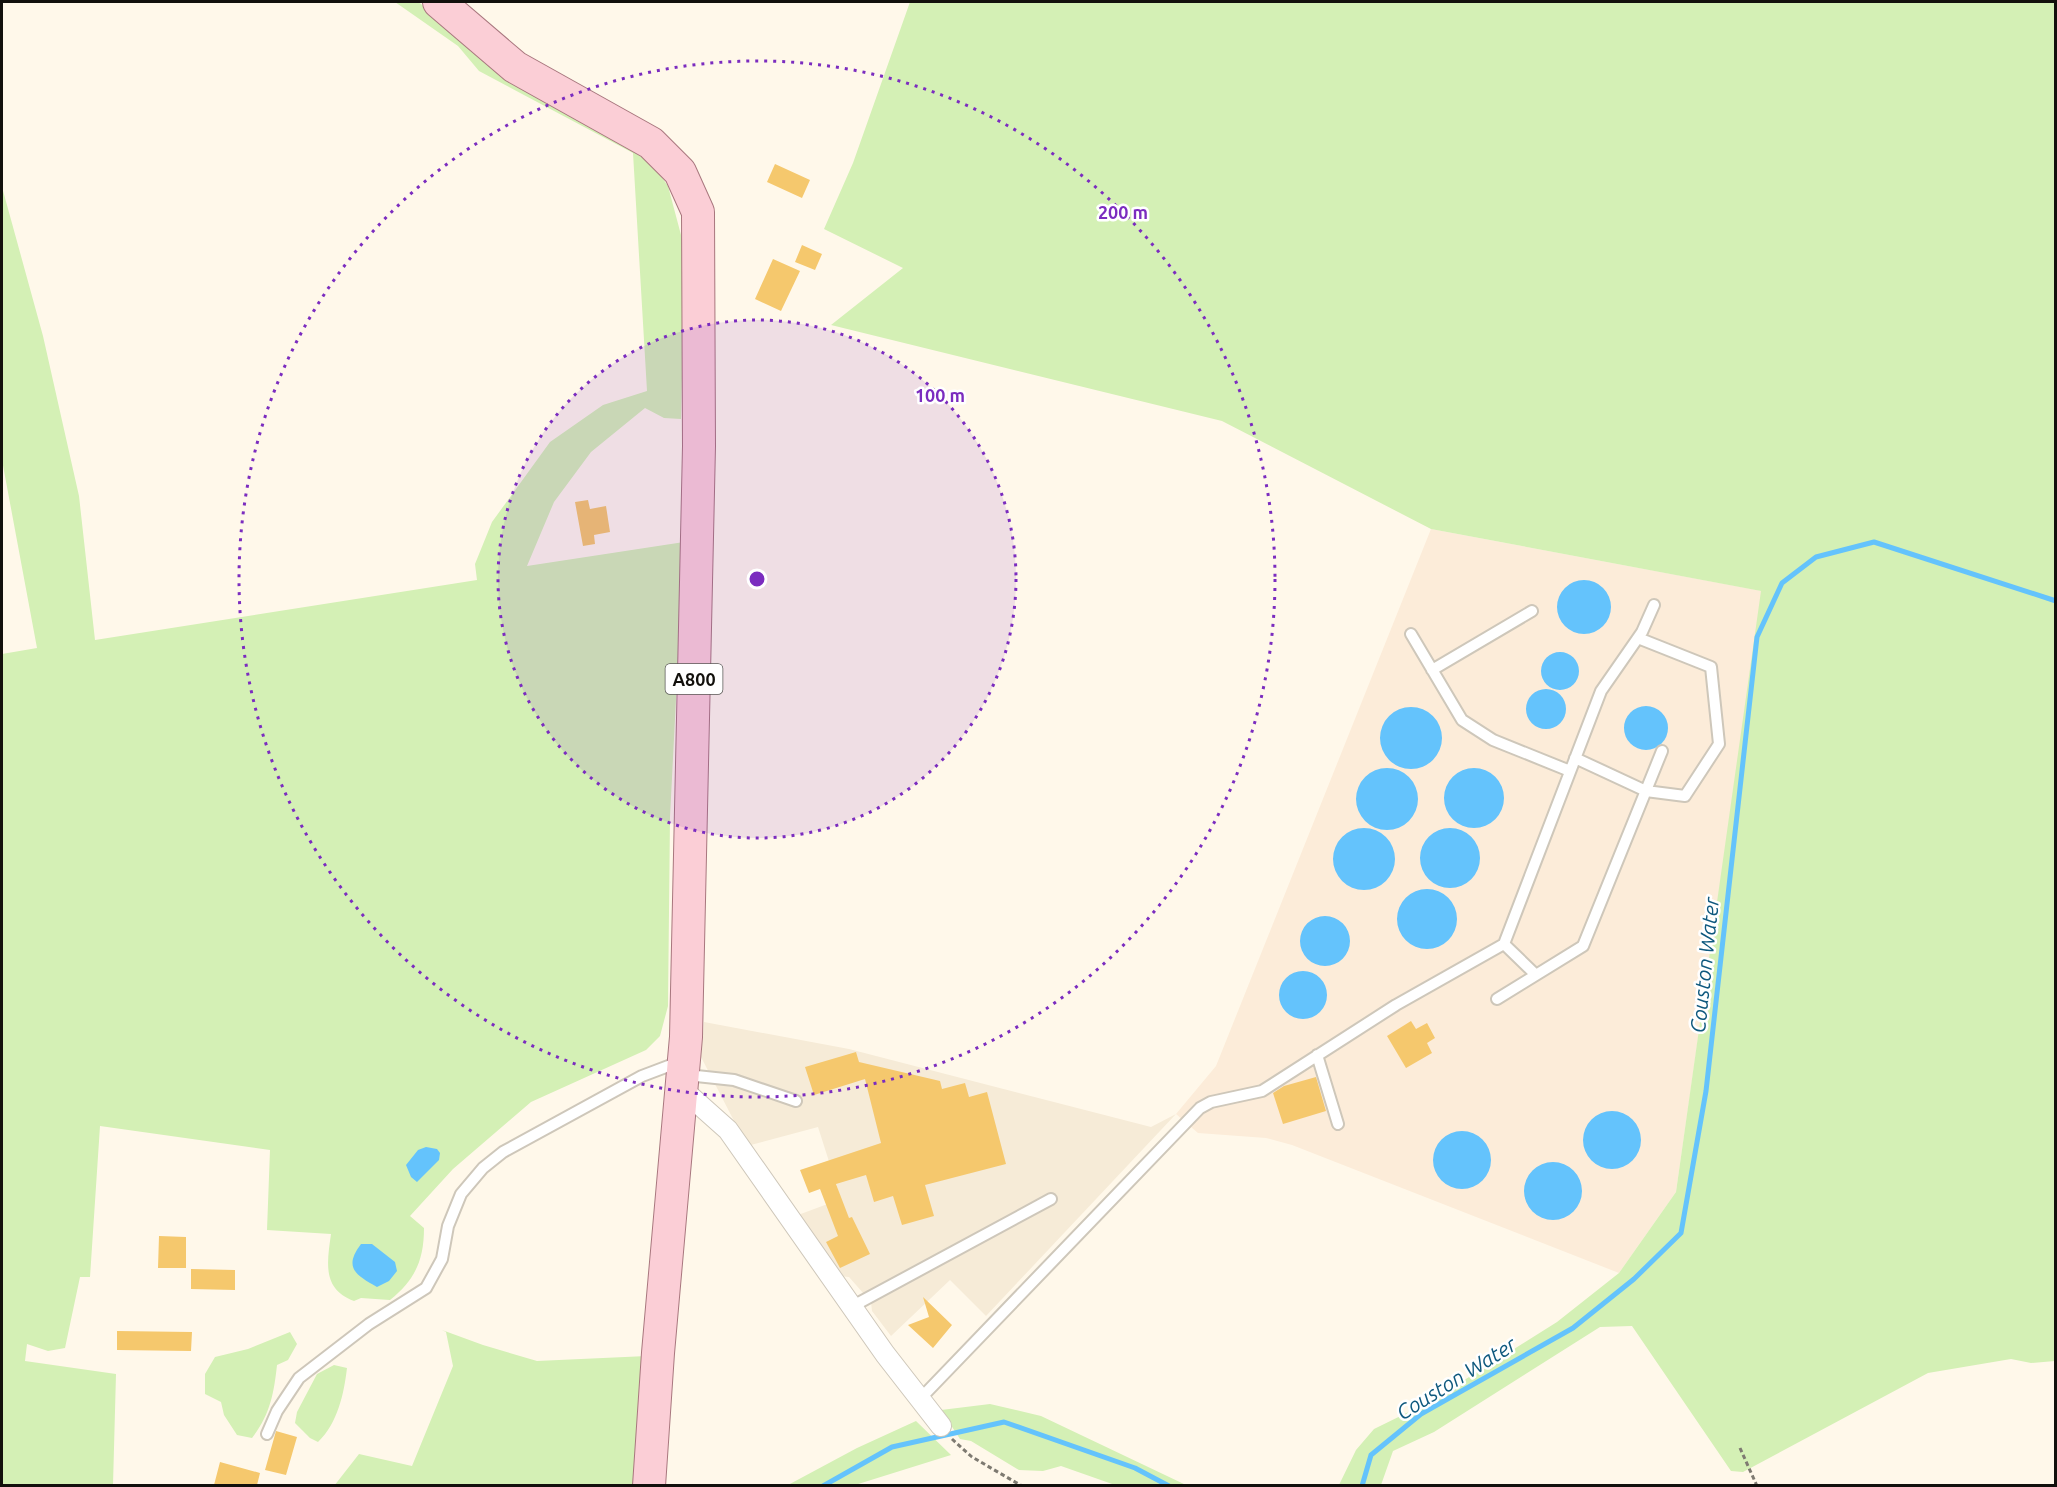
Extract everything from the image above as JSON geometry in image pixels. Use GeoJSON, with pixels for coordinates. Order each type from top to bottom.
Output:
{"type":"FeatureCollection","features":[{"type":"Feature","properties":{"kind":"main road","name":"A800"},"geometry":{"type":"LineString","coordinates":[[439,2],[515,67],[651,143],[680,172],[698,212],[699,446],[683,1075],[658,1353],[649,1485]]}},
{"type":"Feature","properties":{"kind":"street"},"geometry":{"type":"LineString","coordinates":[[683,1075],[728,1130],[885,1354],[941,1426]]}},
{"type":"Feature","properties":{"kind":"lane"},"geometry":{"type":"LineString","coordinates":[[921,1398],[1200,1108],[1210,1102],[1262,1091],[1396,1005],[1504,944],[1601,691],[1638,638],[1654,604]]}},
{"type":"Feature","properties":{"kind":"lane"},"geometry":{"type":"LineString","coordinates":[[1432,670],[1532,611]]}},
{"type":"Feature","properties":{"kind":"lane"},"geometry":{"type":"LineString","coordinates":[[1411,634],[1462,720],[1472,729],[1570,771]]}},
{"type":"Feature","properties":{"kind":"lane"},"geometry":{"type":"LineString","coordinates":[[1575,758],[1646,791],[1685,796],[1719,744],[1711,667],[1638,638]]}},
{"type":"Feature","properties":{"kind":"lane"},"geometry":{"type":"LineString","coordinates":[[1497,999],[1583,946],[1662,752]]}},
{"type":"Feature","properties":{"kind":"lane"},"geometry":{"type":"LineString","coordinates":[[1504,944],[1536,975]]}},
{"type":"Feature","properties":{"kind":"lane"},"geometry":{"type":"LineString","coordinates":[[1317,1055],[1338,1124]]}},
{"type":"Feature","properties":{"kind":"lane"},"geometry":{"type":"LineString","coordinates":[[267,1434],[277,1411],[299,1378],[369,1324],[426,1288],[442,1259],[448,1226],[460,1194],[483,1168],[503,1152],[642,1076],[683,1075],[734,1080],[796,1101]]}},
{"type":"Feature","properties":{"kind":"lane"},"geometry":{"type":"LineString","coordinates":[[853,1306],[1051,1199]]}},
{"type":"Feature","properties":{"kind":"path"},"geometry":{"type":"LineString","coordinates":[[956,1444],[972,1457],[1022,1485]]}},
{"type":"Feature","properties":{"kind":"path"},"geometry":{"type":"LineString","coordinates":[[1740,1448],[1757,1485]]}},
{"type":"Feature","properties":{"kind":"shaded area"},"geometry":{"type":"Polygon","coordinates":[[[1431,529],[1762,591],[1676,1192],[1619,1273],[1292,1145],[1266,1138],[1198,1133],[1176,1114],[1216,1066],[1431,529]]]}},
{"type":"Feature","properties":{"kind":"shaded area"},"geometry":{"type":"Polygon","coordinates":[[[704,1022],[849,1049],[1151,1127],[1176,1114],[986,1316],[950,1280],[891,1336],[872,1311],[871,1302],[849,1277],[838,1276],[798,1215],[841,1199],[818,1127],[747,1146],[701,1057],[704,1022]]]}},
{"type":"Feature","properties":{"kind":"green space"},"geometry":{"type":"Polygon","coordinates":[[[395,2],[418,2],[649,159],[668,186],[685,250],[681,419],[664,418],[645,408],[591,452],[554,502],[527,566],[684,542],[670,817],[668,1006],[660,1036],[646,1050],[531,1102],[453,1169],[410,1216],[424,1228],[420,1260],[406,1285],[390,1300],[361,1298],[354,1301],[336,1290],[328,1265],[331,1234],[267,1230],[270,1150],[100,1126],[90,1277],[80,1277],[65,1348],[48,1351],[27,1344],[25,1361],[116,1374],[113,1485],[2,1485],[2,654],[37,648],[2,460],[2,187],[43,336],[79,496],[95,640],[477,580],[475,564],[492,522],[550,442],[603,405],[647,391],[633,153],[479,71],[458,46],[395,2]]]}},
{"type":"Feature","properties":{"kind":"green space"},"geometry":{"type":"Polygon","coordinates":[[[910,2],[2055,2],[2055,1361],[2031,1363],[2011,1359],[1928,1373],[1743,1472],[1731,1471],[1632,1326],[1600,1327],[1434,1432],[1393,1451],[1381,1485],[1339,1485],[1356,1450],[1374,1429],[1429,1402],[1557,1322],[1619,1273],[1676,1192],[1761,591],[1431,529],[1222,421],[831,325],[903,268],[824,229],[853,163],[910,2]]]}},
{"type":"Feature","properties":{"kind":"green space"},"geometry":{"type":"Polygon","coordinates":[[[442,1330],[537,1361],[647,1356],[638,1485],[334,1486],[359,1454],[412,1466],[453,1366],[446,1332],[442,1330]]]}},
{"type":"Feature","properties":{"kind":"green space"},"geometry":{"type":"Polygon","coordinates":[[[290,1332],[297,1344],[288,1360],[277,1365],[273,1394],[263,1421],[252,1438],[237,1435],[224,1415],[221,1402],[205,1394],[205,1374],[215,1357],[248,1349],[290,1332]]]}},
{"type":"Feature","properties":{"kind":"green space"},"geometry":{"type":"Polygon","coordinates":[[[334,1365],[347,1368],[344,1387],[331,1426],[318,1442],[310,1438],[295,1423],[297,1412],[317,1374],[334,1365]]]}},
{"type":"Feature","properties":{"kind":"green space"},"geometry":{"type":"Polygon","coordinates":[[[990,1404],[1041,1416],[1186,1485],[1115,1485],[1061,1466],[1043,1471],[1019,1470],[971,1441],[960,1439],[941,1410],[990,1404]]]}},
{"type":"Feature","properties":{"kind":"green space"},"geometry":{"type":"Polygon","coordinates":[[[916,1421],[951,1455],[855,1485],[788,1485],[857,1448],[916,1421]]]}},
{"type":"Feature","properties":{"kind":"water"},"geometry":{"type":"Polygon","coordinates":[[[1584,580],[1594,582],[1603,588],[1609,597],[1611,607],[1609,617],[1603,626],[1594,632],[1584,634],[1574,632],[1565,626],[1559,617],[1557,607],[1559,597],[1565,588],[1574,582],[1584,580]]]}},
{"type":"Feature","properties":{"kind":"water"},"geometry":{"type":"Polygon","coordinates":[[[1560,652],[1574,657],[1579,671],[1574,685],[1560,690],[1546,685],[1541,671],[1546,657],[1560,652]]]}},
{"type":"Feature","properties":{"kind":"water"},"geometry":{"type":"Polygon","coordinates":[[[1546,689],[1560,695],[1566,709],[1560,723],[1546,729],[1532,723],[1526,709],[1532,695],[1546,689]]]}},
{"type":"Feature","properties":{"kind":"water"},"geometry":{"type":"Polygon","coordinates":[[[1646,706],[1661,713],[1668,728],[1661,743],[1646,750],[1631,743],[1624,728],[1631,713],[1646,706]]]}},
{"type":"Feature","properties":{"kind":"water"},"geometry":{"type":"Polygon","coordinates":[[[1411,707],[1428,712],[1433,716],[1437,721],[1442,738],[1437,755],[1433,760],[1428,764],[1411,769],[1394,764],[1389,760],[1385,755],[1380,738],[1385,721],[1389,716],[1394,712],[1411,707]]]}},
{"type":"Feature","properties":{"kind":"water"},"geometry":{"type":"Polygon","coordinates":[[[1387,768],[1399,770],[1409,777],[1416,787],[1418,799],[1416,811],[1409,821],[1399,828],[1387,830],[1375,828],[1365,821],[1358,811],[1356,799],[1358,787],[1365,777],[1375,770],[1387,768]]]}},
{"type":"Feature","properties":{"kind":"water"},"geometry":{"type":"Polygon","coordinates":[[[1468,768],[1480,768],[1491,773],[1499,781],[1504,798],[1502,810],[1491,823],[1480,828],[1468,828],[1457,823],[1449,815],[1444,804],[1444,792],[1449,781],[1457,773],[1468,768]]]}},
{"type":"Feature","properties":{"kind":"water"},"geometry":{"type":"Polygon","coordinates":[[[1358,828],[1370,828],[1386,837],[1393,847],[1395,859],[1393,871],[1386,881],[1370,890],[1358,890],[1347,885],[1338,876],[1333,865],[1333,853],[1338,842],[1347,833],[1358,828]]]}},
{"type":"Feature","properties":{"kind":"water"},"geometry":{"type":"Polygon","coordinates":[[[1444,828],[1456,828],[1467,833],[1475,841],[1480,858],[1478,870],[1467,883],[1456,888],[1444,888],[1433,883],[1425,875],[1420,864],[1420,852],[1425,841],[1433,833],[1444,828]]]}},
{"type":"Feature","properties":{"kind":"water"},"geometry":{"type":"Polygon","coordinates":[[[1427,889],[1444,894],[1452,902],[1457,919],[1452,936],[1444,944],[1427,949],[1410,944],[1402,936],[1397,919],[1402,902],[1410,894],[1427,889]]]}},
{"type":"Feature","properties":{"kind":"water"},"geometry":{"type":"Polygon","coordinates":[[[1320,916],[1330,916],[1343,923],[1350,936],[1350,946],[1343,959],[1330,966],[1320,966],[1311,962],[1304,955],[1300,946],[1300,936],[1304,927],[1311,920],[1320,916]]]}},
{"type":"Feature","properties":{"kind":"water"},"geometry":{"type":"Polygon","coordinates":[[[1298,971],[1308,971],[1323,981],[1327,995],[1326,1004],[1317,1015],[1308,1019],[1298,1019],[1283,1009],[1279,1000],[1279,990],[1289,975],[1298,971]]]}},
{"type":"Feature","properties":{"kind":"water"},"geometry":{"type":"Polygon","coordinates":[[[1606,1111],[1618,1111],[1633,1119],[1641,1134],[1641,1146],[1633,1161],[1618,1169],[1606,1169],[1591,1161],[1583,1146],[1583,1134],[1591,1119],[1606,1111]]]}},
{"type":"Feature","properties":{"kind":"water"},"geometry":{"type":"Polygon","coordinates":[[[1456,1131],[1468,1131],[1478,1135],[1487,1144],[1491,1166],[1483,1181],[1468,1189],[1456,1189],[1446,1185],[1437,1176],[1433,1166],[1433,1154],[1437,1144],[1446,1135],[1456,1131]]]}},
{"type":"Feature","properties":{"kind":"water"},"geometry":{"type":"Polygon","coordinates":[[[426,1147],[437,1149],[440,1153],[439,1160],[417,1182],[411,1177],[406,1165],[418,1150],[426,1147]]]}},
{"type":"Feature","properties":{"kind":"water"},"geometry":{"type":"Polygon","coordinates":[[[1547,1162],[1559,1162],[1574,1170],[1582,1185],[1582,1197],[1574,1212],[1559,1220],[1547,1220],[1532,1212],[1524,1197],[1524,1185],[1532,1170],[1547,1162]]]}},
{"type":"Feature","properties":{"kind":"water"},"geometry":{"type":"Polygon","coordinates":[[[361,1244],[372,1244],[395,1262],[397,1271],[389,1281],[377,1287],[363,1279],[354,1270],[353,1259],[361,1244]]]}},
{"type":"Feature","properties":{"kind":"building"},"geometry":{"type":"Polygon","coordinates":[[[775,164],[810,180],[802,198],[767,182],[775,164]]]}},
{"type":"Feature","properties":{"kind":"building"},"geometry":{"type":"Polygon","coordinates":[[[802,245],[822,254],[815,270],[795,262],[802,245]]]}},
{"type":"Feature","properties":{"kind":"building"},"geometry":{"type":"Polygon","coordinates":[[[773,259],[800,271],[781,311],[755,299],[773,259]]]}},
{"type":"Feature","properties":{"kind":"building"},"geometry":{"type":"Polygon","coordinates":[[[588,500],[590,509],[606,506],[610,532],[594,535],[595,544],[583,546],[575,502],[588,500]]]}},
{"type":"Feature","properties":{"kind":"building"},"geometry":{"type":"Polygon","coordinates":[[[1411,1021],[1416,1029],[1427,1023],[1435,1038],[1427,1043],[1432,1053],[1406,1068],[1387,1036],[1411,1021]]]}},
{"type":"Feature","properties":{"kind":"building"},"geometry":{"type":"Polygon","coordinates":[[[856,1052],[859,1062],[940,1081],[942,1089],[965,1083],[969,1097],[987,1092],[1006,1164],[925,1185],[934,1216],[902,1225],[893,1196],[874,1202],[866,1175],[836,1184],[849,1218],[852,1217],[870,1254],[840,1268],[826,1242],[838,1236],[820,1189],[809,1193],[800,1170],[881,1143],[865,1079],[814,1095],[805,1067],[856,1052]]]}},
{"type":"Feature","properties":{"kind":"building"},"geometry":{"type":"Polygon","coordinates":[[[1316,1077],[1326,1111],[1283,1124],[1273,1093],[1284,1086],[1316,1077]]]}},
{"type":"Feature","properties":{"kind":"building"},"geometry":{"type":"Polygon","coordinates":[[[159,1236],[186,1237],[186,1268],[158,1268],[159,1236]]]}},
{"type":"Feature","properties":{"kind":"building"},"geometry":{"type":"Polygon","coordinates":[[[191,1269],[235,1270],[235,1290],[191,1289],[191,1269]]]}},
{"type":"Feature","properties":{"kind":"building"},"geometry":{"type":"Polygon","coordinates":[[[923,1297],[952,1325],[933,1348],[908,1325],[929,1317],[923,1297]]]}},
{"type":"Feature","properties":{"kind":"building"},"geometry":{"type":"Polygon","coordinates":[[[117,1331],[192,1332],[191,1351],[117,1350],[117,1331]]]}},
{"type":"Feature","properties":{"kind":"building"},"geometry":{"type":"Polygon","coordinates":[[[276,1431],[297,1437],[286,1475],[265,1470],[276,1431]]]}},
{"type":"Feature","properties":{"kind":"building"},"geometry":{"type":"Polygon","coordinates":[[[220,1462],[260,1473],[257,1485],[214,1485],[220,1462]]]}},
{"type":"Feature","properties":{"kind":"waterway","name":"Couston Water"},"geometry":{"type":"LineString","coordinates":[[1362,1486],[1371,1455],[1421,1414],[1573,1328],[1634,1279],[1681,1233],[1706,1091],[1757,637],[1782,583],[1816,557],[1874,542],[2056,601]]}},
{"type":"Feature","properties":{"kind":"waterway","name":"Couston Water"},"geometry":{"type":"LineString","coordinates":[[823,1486],[892,1447],[1004,1422],[1135,1468],[1169,1486]]}}]}
